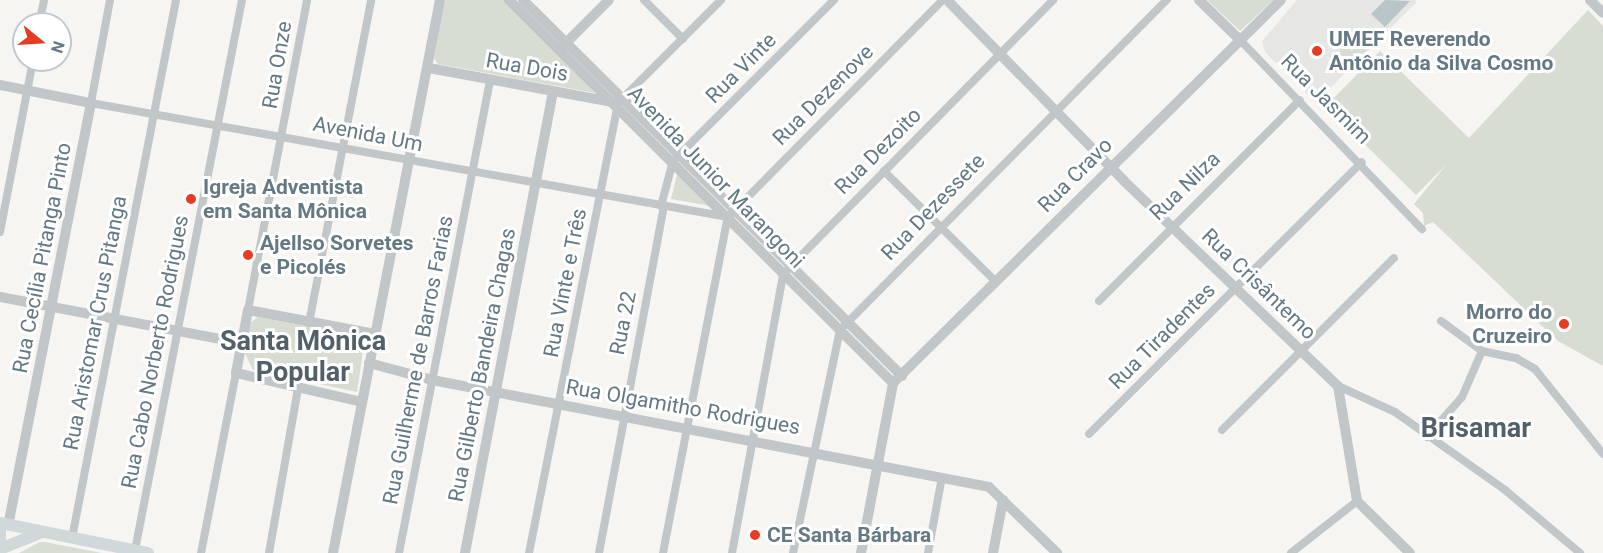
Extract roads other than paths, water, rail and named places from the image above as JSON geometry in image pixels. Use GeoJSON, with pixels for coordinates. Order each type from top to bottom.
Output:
{"type":"FeatureCollection","features":[{"type":"Feature","properties":{"kind":"main road"},"geometry":{"type":"LineString","coordinates":[[51,533],[0,548],[3,526],[51,533],[141,552]]}},
{"type":"Feature","properties":{"kind":"street"},"geometry":{"type":"LineString","coordinates":[[91,103],[110,0]]}},
{"type":"Feature","properties":{"kind":"street","name":"Rua Aristomar Crus Pitanga"},"geometry":{"type":"LineString","coordinates":[[72,538],[176,0]]}},
{"type":"Feature","properties":{"kind":"street","name":"Rua Cabo Norberto Rodrigues"},"geometry":{"type":"LineString","coordinates":[[141,552],[176,331],[242,0]]}},
{"type":"Feature","properties":{"kind":"street","name":"Rua Onze"},"geometry":{"type":"LineString","coordinates":[[248,310],[307,0]]}},
{"type":"Feature","properties":{"kind":"street"},"geometry":{"type":"LineString","coordinates":[[309,323],[345,149],[371,0]]}},
{"type":"Feature","properties":{"kind":"street"},"geometry":{"type":"LineString","coordinates":[[333,553],[429,68],[440,0]]}},
{"type":"Feature","properties":{"kind":"street","name":"Avenida Junior Marangoni"},"geometry":{"type":"LineString","coordinates":[[509,0],[621,100],[732,213],[791,264],[844,326],[898,380]]}},
{"type":"Feature","properties":{"kind":"street","name":"Avenida Junior Marangoni"},"geometry":{"type":"LineString","coordinates":[[523,0],[563,46]]}},
{"type":"Feature","properties":{"kind":"street"},"geometry":{"type":"LineString","coordinates":[[563,46],[609,0]]}},
{"type":"Feature","properties":{"kind":"street"},"geometry":{"type":"LineString","coordinates":[[644,0],[683,39]]}},
{"type":"Feature","properties":{"kind":"street"},"geometry":{"type":"LineString","coordinates":[[621,100],[722,0]]}},
{"type":"Feature","properties":{"kind":"street","name":"Rua Vinte"},"geometry":{"type":"LineString","coordinates":[[676,158],[834,0]]}},
{"type":"Feature","properties":{"kind":"street","name":"Rua Crisântemo"},"geometry":{"type":"LineString","coordinates":[[945,0],[1235,289],[1338,386],[1395,412],[1427,437],[1505,490],[1580,553]]}},
{"type":"Feature","properties":{"kind":"street","name":"Rua Dezenove"},"geometry":{"type":"LineString","coordinates":[[732,213],[945,0]]}},
{"type":"Feature","properties":{"kind":"street","name":"Rua Dezoito"},"geometry":{"type":"LineString","coordinates":[[783,274],[1053,0]]}},
{"type":"Feature","properties":{"kind":"street","name":"Rua Dezessete"},"geometry":{"type":"LineString","coordinates":[[844,326],[940,225],[1167,0]]}},
{"type":"Feature","properties":{"kind":"street","name":"Rua Jasmim"},"geometry":{"type":"LineString","coordinates":[[1199,0],[1362,162],[1422,229]]}},
{"type":"Feature","properties":{"kind":"street","name":"Rua Cravo"},"geometry":{"type":"LineString","coordinates":[[898,380],[1110,166],[1281,0]]}},
{"type":"Feature","properties":{"kind":"street"},"geometry":{"type":"LineString","coordinates":[[1591,0],[1603,13]]}},
{"type":"Feature","properties":{"kind":"street","name":"Rua Dois"},"geometry":{"type":"LineString","coordinates":[[429,68],[553,92],[621,100]]}},
{"type":"Feature","properties":{"kind":"street"},"geometry":{"type":"LineString","coordinates":[[0,232],[31,72]]}},
{"type":"Feature","properties":{"kind":"street","name":"Rua Guilherme de Barros Farias"},"geometry":{"type":"LineString","coordinates":[[399,553],[490,81]]}},
{"type":"Feature","properties":{"kind":"street","name":"Avenida Um"},"geometry":{"type":"LineString","coordinates":[[0,85],[473,174],[662,206],[732,213]]}},
{"type":"Feature","properties":{"kind":"street","name":"Rua Gilberto Bandeira Chagas"},"geometry":{"type":"LineString","coordinates":[[465,553],[498,392],[553,92]]}},
{"type":"Feature","properties":{"kind":"street","name":"Rua Vinte e Três"},"geometry":{"type":"LineString","coordinates":[[530,553],[621,100]]}},
{"type":"Feature","properties":{"kind":"street","name":"Rua Nilza"},"geometry":{"type":"LineString","coordinates":[[1099,302],[1171,225],[1300,100]]}},
{"type":"Feature","properties":{"kind":"street","name":"Rua Cecília Pitanga Pinto"},"geometry":{"type":"LineString","coordinates":[[3,526],[54,307],[91,103]]}},
{"type":"Feature","properties":{"kind":"street","name":"Rua 22"},"geometry":{"type":"LineString","coordinates":[[599,553],[662,206],[676,158]]}},
{"type":"Feature","properties":{"kind":"street","name":"Rua Tiradentes"},"geometry":{"type":"LineString","coordinates":[[1089,434],[1362,162]]}},
{"type":"Feature","properties":{"kind":"street"},"geometry":{"type":"LineString","coordinates":[[884,171],[995,281]]}},
{"type":"Feature","properties":{"kind":"street"},"geometry":{"type":"LineString","coordinates":[[663,553],[686,429],[732,213]]}},
{"type":"Feature","properties":{"kind":"street","name":"Avenida Junior Marangoni"},"geometry":{"type":"LineString","coordinates":[[732,213],[783,274],[844,326]]}},
{"type":"Feature","properties":{"kind":"street"},"geometry":{"type":"LineString","coordinates":[[1222,430],[1394,258]]}},
{"type":"Feature","properties":{"kind":"street"},"geometry":{"type":"LineString","coordinates":[[732,553],[783,274]]}},
{"type":"Feature","properties":{"kind":"street"},"geometry":{"type":"LineString","coordinates":[[0,297],[242,343]]}},
{"type":"Feature","properties":{"kind":"street"},"geometry":{"type":"LineString","coordinates":[[201,553],[248,310],[375,334]]}},
{"type":"Feature","properties":{"kind":"street"},"geometry":{"type":"LineString","coordinates":[[1441,321],[1482,351],[1516,358],[1535,369],[1602,450]]}},
{"type":"Feature","properties":{"kind":"street"},"geometry":{"type":"LineString","coordinates":[[793,553],[811,450],[844,326]]}},
{"type":"Feature","properties":{"kind":"street"},"geometry":{"type":"LineString","coordinates":[[1427,437],[1462,397],[1482,351]]}},
{"type":"Feature","properties":{"kind":"street","name":"Rua Olgamitho Rodrigues"},"geometry":{"type":"LineString","coordinates":[[369,363],[432,380],[686,429],[811,450],[989,487],[1003,500]]}},
{"type":"Feature","properties":{"kind":"street"},"geometry":{"type":"LineString","coordinates":[[236,373],[362,402]]}},
{"type":"Feature","properties":{"kind":"street"},"geometry":{"type":"LineString","coordinates":[[861,553],[876,464],[898,380]]}},
{"type":"Feature","properties":{"kind":"street"},"geometry":{"type":"LineString","coordinates":[[1338,386],[1357,501],[1410,553]]}},
{"type":"Feature","properties":{"kind":"street"},"geometry":{"type":"LineString","coordinates":[[269,553],[298,388]]}},
{"type":"Feature","properties":{"kind":"street"},"geometry":{"type":"LineString","coordinates":[[928,553],[942,477]]}},
{"type":"Feature","properties":{"kind":"street"},"geometry":{"type":"LineString","coordinates":[[993,553],[1003,500]]}},
{"type":"Feature","properties":{"kind":"street"},"geometry":{"type":"LineString","coordinates":[[1003,500],[1058,553]]}},
{"type":"Feature","properties":{"kind":"street"},"geometry":{"type":"LineString","coordinates":[[1291,553],[1357,501]]}},
{"type":"Feature","properties":{"kind":"place","name":"UMEF Reverendo Antônio da Silva Cosmo"},"geometry":{"type":"Point","coordinates":[1317,51]}},
{"type":"Feature","properties":{"kind":"place","name":"Igreja Adventista em Santa Mônica"},"geometry":{"type":"Point","coordinates":[191,199]}},
{"type":"Feature","properties":{"kind":"place","name":"Ajellso Sorvetes e Picolés"},"geometry":{"type":"Point","coordinates":[248,255]}},
{"type":"Feature","properties":{"kind":"place","name":"Morro do Cruzeiro"},"geometry":{"type":"Point","coordinates":[1564,324]}},
{"type":"Feature","properties":{"kind":"place","name":"CE Santa Bárbara"},"geometry":{"type":"Point","coordinates":[755,535]}},
{"type":"Feature","properties":{"kind":"district","name":"Santa Mônica Popular"},"geometry":{"type":"Point","coordinates":[303,356]}},
{"type":"Feature","properties":{"kind":"district","name":"Brisamar"},"geometry":{"type":"Point","coordinates":[1476,429]}}]}
